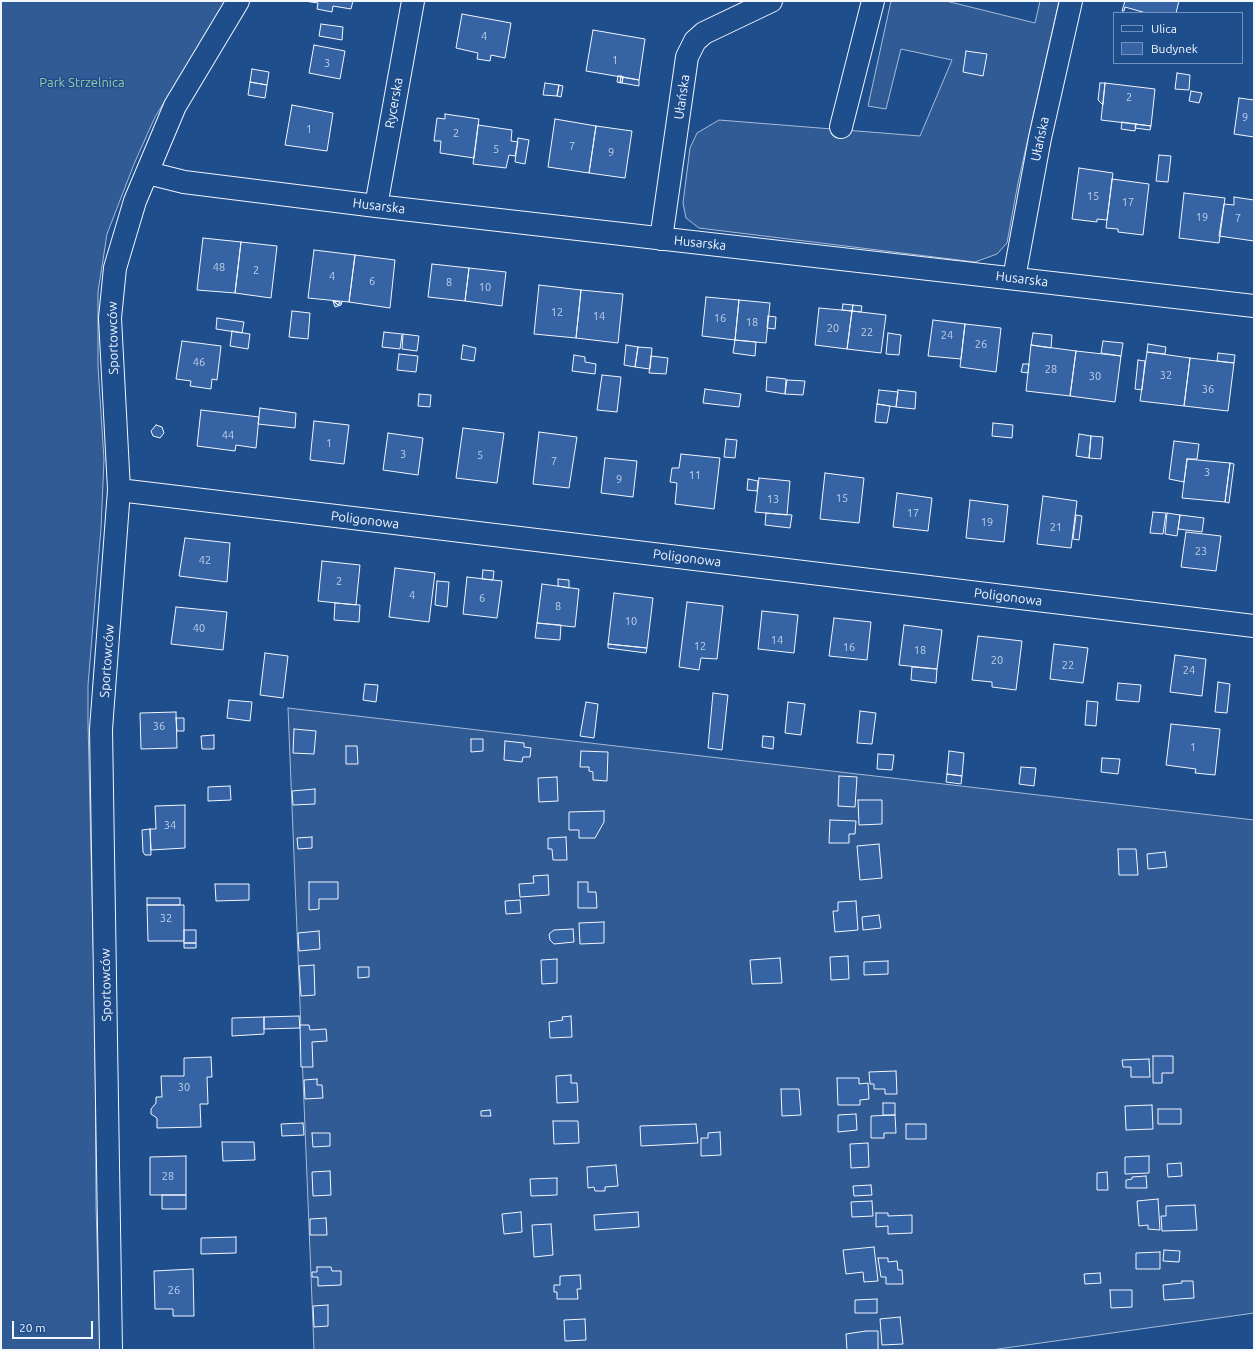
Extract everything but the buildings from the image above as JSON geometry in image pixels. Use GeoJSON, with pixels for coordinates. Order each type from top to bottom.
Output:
{"type":"FeatureCollection","features":[{"type":"Feature","properties":{"kind":"street","name":"Sportowców"},"geometry":{"type":"LineString","coordinates":[[111,1350],[101,729],[119,490],[110,318],[115,268],[135,200],[148,173],[175,106],[238,1]]}},
{"type":"Feature","properties":{"kind":"street","name":"Rycerska"},"geometry":{"type":"LineString","coordinates":[[376,206],[413,1]]}},
{"type":"Feature","properties":{"kind":"street","name":"Ułańska"},"geometry":{"type":"LineString","coordinates":[[662,239],[687,57],[695,41],[704,33],[771,1]]}},
{"type":"Feature","properties":{"kind":"street"},"geometry":{"type":"LineString","coordinates":[[841,127],[873,1]]}},
{"type":"Feature","properties":{"kind":"street","name":"Ułańska"},"geometry":{"type":"LineString","coordinates":[[1014,278],[1040,138],[1071,1]]}},
{"type":"Feature","properties":{"kind":"street","name":"Husarska"},"geometry":{"type":"LineString","coordinates":[[148,173],[184,182],[376,206],[1254,306]]}},
{"type":"Feature","properties":{"kind":"street","name":"Poligonowa"},"geometry":{"type":"LineString","coordinates":[[119,490],[1254,626]]}},
{"type":"Feature","properties":{"kind":"shaded area","name":"Park Strzelnica"},"geometry":{"type":"Polygon","coordinates":[[[1,1],[227,1],[155,117],[134,164],[107,234],[98,292],[98,366],[104,460],[101,528],[88,685],[88,722],[95,1022],[96,1205],[100,1350],[1,1350],[1,1]]]}},
{"type":"Feature","properties":{"kind":"shaded area"},"geometry":{"type":"Polygon","coordinates":[[[891,1],[946,1],[1035,23],[1040,1],[1059,1],[1018,183],[1007,243],[997,254],[975,262],[699,228],[686,218],[683,203],[690,148],[697,133],[719,120],[920,136],[952,60],[901,49],[886,109],[868,106],[891,1]]]}},
{"type":"Feature","properties":{"kind":"shaded area"},"geometry":{"type":"Polygon","coordinates":[[[288,708],[1254,820],[1254,1313],[991,1350],[314,1350],[288,708]]]}}]}
